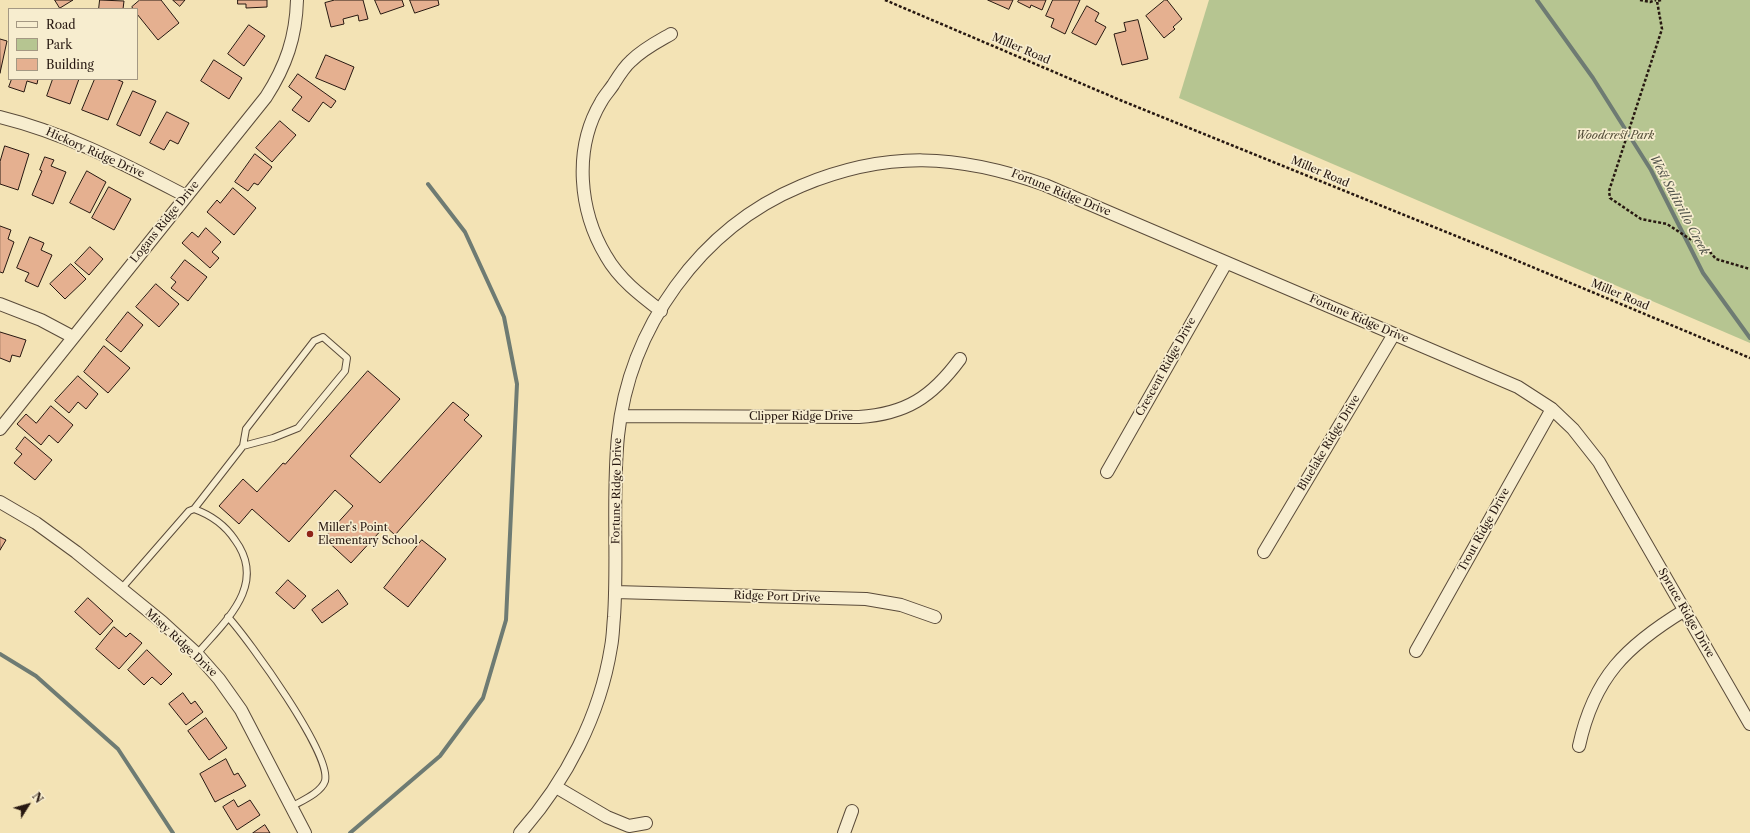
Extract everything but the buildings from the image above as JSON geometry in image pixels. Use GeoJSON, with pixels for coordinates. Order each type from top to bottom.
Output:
{"type":"FeatureCollection","features":[{"type":"Feature","properties":{"kind":"street","name":"Logans Ridge Drive"},"geometry":{"type":"LineString","coordinates":[[0,429],[266,97],[284,65],[295,31],[297,0]]}},
{"type":"Feature","properties":{"kind":"street"},"geometry":{"type":"LineString","coordinates":[[661,311],[626,282],[606,257],[598,243],[587,212],[583,180],[583,164],[588,132],[600,102],[629,62],[649,46],[672,34]]}},
{"type":"Feature","properties":{"kind":"street","name":"Hickory Ridge Drive"},"geometry":{"type":"LineString","coordinates":[[0,117],[44,130],[114,159],[186,196]]}},
{"type":"Feature","properties":{"kind":"street","name":"Fortune Ridge Drive"},"geometry":{"type":"LineString","coordinates":[[520,833],[536,815],[570,764],[584,736],[600,694],[612,646],[615,592],[618,434],[626,393],[636,360],[649,329],[684,274],[707,249],[732,227],[759,207],[819,178],[859,167],[889,162],[920,160],[950,161],[980,165],[1012,173],[1045,185],[1518,387],[1552,409],[1573,429],[1599,462],[1622,502]]}},
{"type":"Feature","properties":{"kind":"street","name":"Crescent Ridge Drive"},"geometry":{"type":"LineString","coordinates":[[1107,472],[1226,263]]}},
{"type":"Feature","properties":{"kind":"street"},"geometry":{"type":"LineString","coordinates":[[0,304],[41,320],[73,337]]}},
{"type":"Feature","properties":{"kind":"street","name":"Bluelake Ridge Drive"},"geometry":{"type":"LineString","coordinates":[[1264,552],[1394,334]]}},
{"type":"Feature","properties":{"kind":"street","name":"Clipper Ridge Drive"},"geometry":{"type":"LineString","coordinates":[[622,416],[859,417],[880,415],[905,407],[928,394],[947,376],[960,359]]}},
{"type":"Feature","properties":{"kind":"street","name":"Trout Ridge Drive"},"geometry":{"type":"LineString","coordinates":[[1416,651],[1552,409]]}},
{"type":"Feature","properties":{"kind":"street","name":"Misty Ridge Drive"},"geometry":{"type":"LineString","coordinates":[[0,502],[36,523],[76,552],[162,622],[197,654],[219,679],[241,710],[305,833]]}},
{"type":"Feature","properties":{"kind":"street","name":"Spruce Ridge Drive"},"geometry":{"type":"LineString","coordinates":[[1622,502],[1750,724]]}},
{"type":"Feature","properties":{"kind":"street","name":"Ridge Port Drive"},"geometry":{"type":"LineString","coordinates":[[615,592],[866,600],[901,605],[935,618]]}},
{"type":"Feature","properties":{"kind":"street"},"geometry":{"type":"LineString","coordinates":[[1579,746],[1589,710],[1600,687],[1618,661],[1646,635],[1685,610]]}},
{"type":"Feature","properties":{"kind":"street"},"geometry":{"type":"LineString","coordinates":[[556,787],[607,817],[628,826],[646,823]]}},
{"type":"Feature","properties":{"kind":"street"},"geometry":{"type":"LineString","coordinates":[[844,833],[852,811]]}},
{"type":"Feature","properties":{"kind":"lane"},"geometry":{"type":"LineString","coordinates":[[122,589],[189,511],[194,509],[243,446],[246,429],[314,341],[323,337],[347,358],[345,370],[298,428],[273,438],[243,446]]}},
{"type":"Feature","properties":{"kind":"lane"},"geometry":{"type":"LineString","coordinates":[[194,509],[212,517],[229,531],[242,549],[247,563],[248,577],[244,593],[228,617],[197,654]]}},
{"type":"Feature","properties":{"kind":"lane"},"geometry":{"type":"LineString","coordinates":[[228,617],[241,630],[287,697],[315,745],[324,768],[325,780],[321,788],[291,807]]}},
{"type":"Feature","properties":{"kind":"path","name":"Miller Road"},"geometry":{"type":"LineString","coordinates":[[885,0],[1120,100],[1513,259],[1750,358]]}},
{"type":"Feature","properties":{"kind":"path"},"geometry":{"type":"LineString","coordinates":[[1640,0],[1661,0]]}},
{"type":"Feature","properties":{"kind":"path"},"geometry":{"type":"LineString","coordinates":[[1656,0],[1662,29],[1609,192],[1610,198],[1641,219],[1667,224],[1679,230],[1710,252],[1716,259],[1750,268]]}},
{"type":"Feature","properties":{"kind":"green space","name":"Woodcrest Park"},"geometry":{"type":"Polygon","coordinates":[[[1209,0],[1750,0],[1750,343],[1179,98],[1209,0]]]}},
{"type":"Feature","properties":{"kind":"waterway","name":"West Salitrillo Creek"},"geometry":{"type":"LineString","coordinates":[[1537,0],[1593,78],[1651,170],[1703,273],[1750,338]]}},
{"type":"Feature","properties":{"kind":"waterway"},"geometry":{"type":"LineString","coordinates":[[350,833],[440,756],[483,698],[506,620],[517,384],[504,317],[465,232],[428,184]]}},
{"type":"Feature","properties":{"kind":"waterway"},"geometry":{"type":"LineString","coordinates":[[0,654],[36,676],[118,749],[173,833]]}},
{"type":"Feature","properties":{"kind":"place","name":"Miller's Point Elementary School"},"geometry":{"type":"Point","coordinates":[310,534]}}]}
